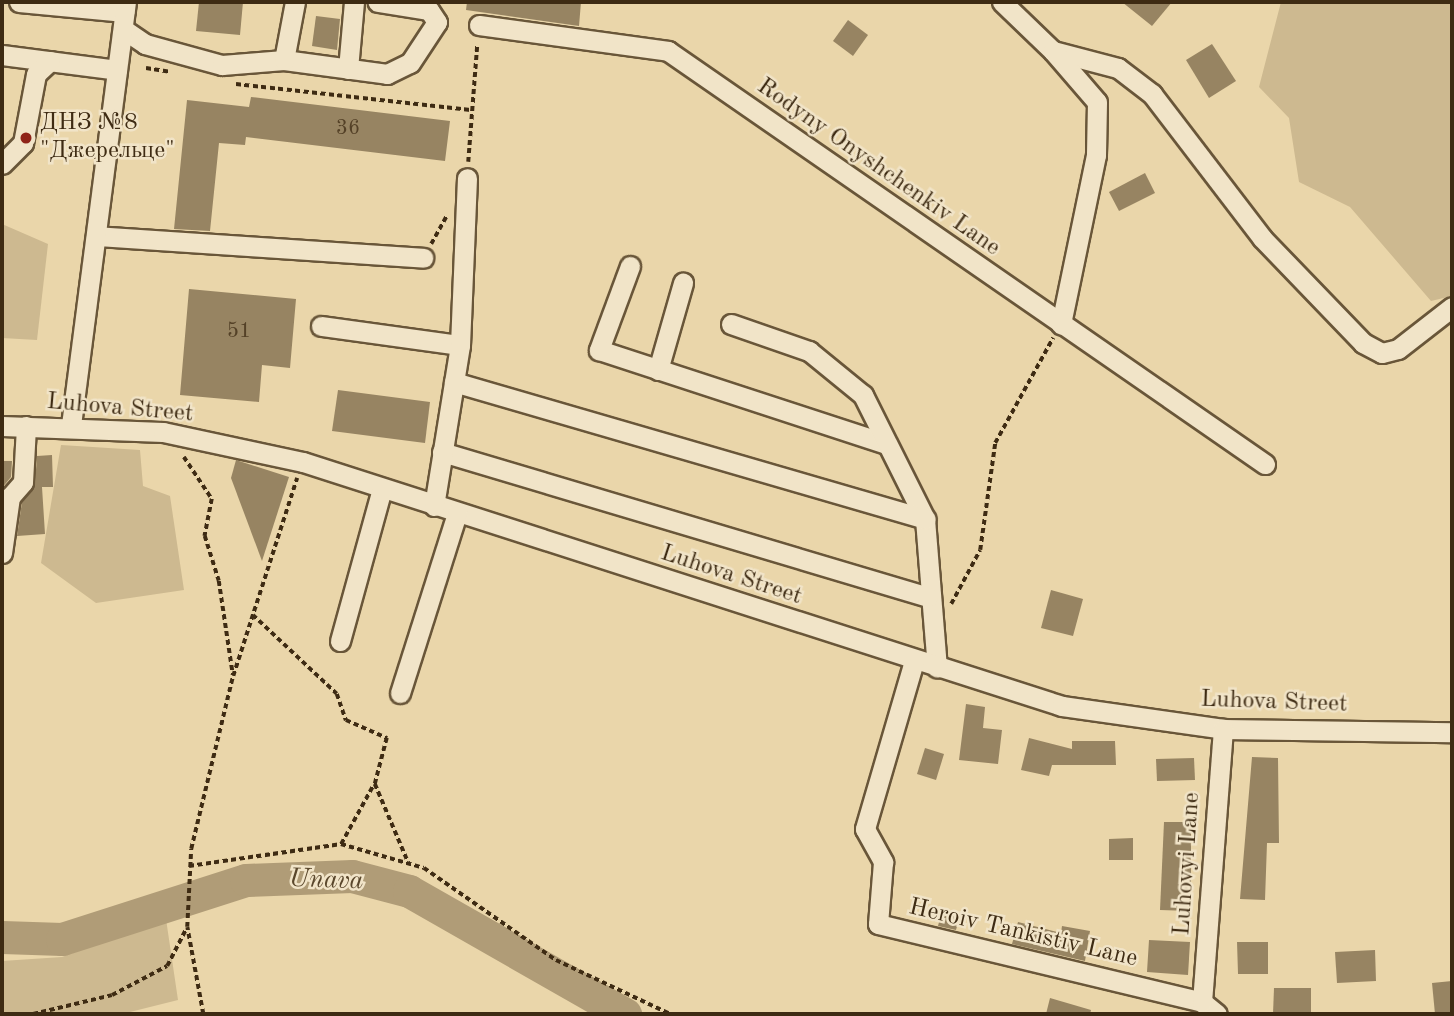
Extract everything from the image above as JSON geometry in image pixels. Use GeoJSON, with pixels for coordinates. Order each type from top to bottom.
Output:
{"type":"FeatureCollection","features":[{"type":"Feature","properties":{"kind":"street"},"geometry":{"type":"LineString","coordinates":[[19,2],[124,14],[145,44],[222,65],[284,60],[387,74],[410,63],[438,22],[429,10],[378,2]]}},
{"type":"Feature","properties":{"kind":"street"},"geometry":{"type":"LineString","coordinates":[[284,60],[295,2]]}},
{"type":"Feature","properties":{"kind":"street"},"geometry":{"type":"LineString","coordinates":[[348,69],[354,2]]}},
{"type":"Feature","properties":{"kind":"street"},"geometry":{"type":"LineString","coordinates":[[1013,5],[1097,102],[1096,155],[1061,324]]}},
{"type":"Feature","properties":{"kind":"street"},"geometry":{"type":"LineString","coordinates":[[71,425],[124,14]]}},
{"type":"Feature","properties":{"kind":"street","name":"Rodyny Onyshchenkiv Lane"},"geometry":{"type":"LineString","coordinates":[[479,25],[668,51],[1265,464]]}},
{"type":"Feature","properties":{"kind":"street"},"geometry":{"type":"LineString","coordinates":[[1053,51],[1118,68],[1152,94],[1262,238],[1363,343],[1382,353],[1398,349],[1452,307]]}},
{"type":"Feature","properties":{"kind":"street"},"geometry":{"type":"LineString","coordinates":[[2,55],[117,70]]}},
{"type":"Feature","properties":{"kind":"street"},"geometry":{"type":"LineString","coordinates":[[2,164],[23,143],[36,74],[50,61]]}},
{"type":"Feature","properties":{"kind":"street"},"geometry":{"type":"LineString","coordinates":[[434,506],[460,345],[467,178]]}},
{"type":"Feature","properties":{"kind":"street"},"geometry":{"type":"LineString","coordinates":[[96,236],[423,258]]}},
{"type":"Feature","properties":{"kind":"street"},"geometry":{"type":"LineString","coordinates":[[630,266],[599,350],[887,444]]}},
{"type":"Feature","properties":{"kind":"street"},"geometry":{"type":"LineString","coordinates":[[658,370],[683,283]]}},
{"type":"Feature","properties":{"kind":"street"},"geometry":{"type":"LineString","coordinates":[[731,324],[809,351],[863,395],[925,519],[928,597],[937,668]]}},
{"type":"Feature","properties":{"kind":"street"},"geometry":{"type":"LineString","coordinates":[[321,326],[460,345]]}},
{"type":"Feature","properties":{"kind":"street"},"geometry":{"type":"LineString","coordinates":[[454,383],[925,519]]}},
{"type":"Feature","properties":{"kind":"street","name":"Luhova Street"},"geometry":{"type":"LineString","coordinates":[[2,426],[71,425],[163,432],[303,463],[914,661],[1062,706],[1223,729],[1452,732]]}},
{"type":"Feature","properties":{"kind":"street"},"geometry":{"type":"LineString","coordinates":[[2,554],[6,497],[23,482],[26,426]]}},
{"type":"Feature","properties":{"kind":"street"},"geometry":{"type":"LineString","coordinates":[[443,452],[928,597]]}},
{"type":"Feature","properties":{"kind":"street"},"geometry":{"type":"LineString","coordinates":[[340,641],[382,489]]}},
{"type":"Feature","properties":{"kind":"street"},"geometry":{"type":"LineString","coordinates":[[400,692],[457,513]]}},
{"type":"Feature","properties":{"kind":"street","name":"Heroiv Tankistiv Lane"},"geometry":{"type":"LineString","coordinates":[[914,661],[865,829],[883,862],[878,924],[1209,1008]]}},
{"type":"Feature","properties":{"kind":"street","name":"Luhovyi Lane"},"geometry":{"type":"LineString","coordinates":[[1209,1008],[1223,729]]}},
{"type":"Feature","properties":{"kind":"path"},"geometry":{"type":"LineString","coordinates":[[467,178],[479,25]]}},
{"type":"Feature","properties":{"kind":"path"},"geometry":{"type":"LineString","coordinates":[[146,68],[185,75]]}},
{"type":"Feature","properties":{"kind":"path"},"geometry":{"type":"LineString","coordinates":[[225,82],[471,110]]}},
{"type":"Feature","properties":{"kind":"path"},"geometry":{"type":"LineString","coordinates":[[933,637],[980,550],[995,443],[1061,324]]}},
{"type":"Feature","properties":{"kind":"path"},"geometry":{"type":"LineString","coordinates":[[181,452],[212,499],[205,536],[219,581],[233,676]]}},
{"type":"Feature","properties":{"kind":"path"},"geometry":{"type":"LineString","coordinates":[[203,1014],[187,927],[189,866],[233,676],[303,463]]}},
{"type":"Feature","properties":{"kind":"path"},"geometry":{"type":"LineString","coordinates":[[253,615],[337,694],[346,720],[387,738],[375,784],[341,844]]}},
{"type":"Feature","properties":{"kind":"path"},"geometry":{"type":"LineString","coordinates":[[375,784],[409,864]]}},
{"type":"Feature","properties":{"kind":"path"},"geometry":{"type":"LineString","coordinates":[[189,866],[341,844],[409,864],[556,960],[670,1014]]}},
{"type":"Feature","properties":{"kind":"path"},"geometry":{"type":"LineString","coordinates":[[33,1014],[112,995],[167,966],[187,927]]}},
{"type":"Feature","properties":{"kind":"shaded area"},"geometry":{"type":"Polygon","coordinates":[[[1281,2],[1452,2],[1452,296],[1431,301],[1350,207],[1299,182],[1289,118],[1259,87],[1281,2]]]}},
{"type":"Feature","properties":{"kind":"shaded area"},"geometry":{"type":"Polygon","coordinates":[[[2,224],[48,244],[37,340],[2,338],[2,224]]]}},
{"type":"Feature","properties":{"kind":"shaded area"},"geometry":{"type":"Polygon","coordinates":[[[61,445],[140,450],[143,486],[170,496],[184,590],[96,603],[41,563],[61,445]]]}},
{"type":"Feature","properties":{"kind":"shaded area"},"geometry":{"type":"Polygon","coordinates":[[[166,919],[178,1000],[122,1014],[2,1014],[2,961],[62,957],[166,919]]]}},
{"type":"Feature","properties":{"kind":"building"},"geometry":{"type":"Polygon","coordinates":[[[199,2],[243,2],[240,35],[196,31],[199,2]]]}},
{"type":"Feature","properties":{"kind":"building"},"geometry":{"type":"Polygon","coordinates":[[[467,2],[581,2],[579,26],[466,10],[467,2]]]}},
{"type":"Feature","properties":{"kind":"building"},"geometry":{"type":"Polygon","coordinates":[[[1122,2],[1172,2],[1152,26],[1122,2]]]}},
{"type":"Feature","properties":{"kind":"building"},"geometry":{"type":"Polygon","coordinates":[[[316,16],[340,19],[337,50],[312,46],[316,16]]]}},
{"type":"Feature","properties":{"kind":"building"},"geometry":{"type":"Polygon","coordinates":[[[848,20],[868,35],[853,56],[833,41],[848,20]]]}},
{"type":"Feature","properties":{"kind":"building"},"geometry":{"type":"Polygon","coordinates":[[[1212,44],[1236,81],[1209,98],[1186,60],[1212,44]]]}},
{"type":"Feature","properties":{"kind":"building"},"geometry":{"type":"Polygon","coordinates":[[[251,97],[450,121],[445,161],[246,137],[245,145],[219,143],[210,231],[174,229],[187,100],[249,107],[251,97]]]}},
{"type":"Feature","properties":{"kind":"building"},"geometry":{"type":"Polygon","coordinates":[[[1145,173],[1155,193],[1119,211],[1109,192],[1145,173]]]}},
{"type":"Feature","properties":{"kind":"building"},"geometry":{"type":"Polygon","coordinates":[[[189,289],[296,299],[290,368],[262,365],[259,402],[180,395],[189,289]]]}},
{"type":"Feature","properties":{"kind":"building"},"geometry":{"type":"Polygon","coordinates":[[[338,390],[430,402],[425,443],[332,431],[338,390]]]}},
{"type":"Feature","properties":{"kind":"building"},"geometry":{"type":"Polygon","coordinates":[[[52,455],[53,487],[42,487],[45,534],[17,536],[22,502],[35,483],[37,456],[52,455]]]}},
{"type":"Feature","properties":{"kind":"building"},"geometry":{"type":"Polygon","coordinates":[[[236,460],[289,477],[262,561],[231,478],[236,460]]]}},
{"type":"Feature","properties":{"kind":"building"},"geometry":{"type":"Polygon","coordinates":[[[2,461],[12,461],[11,477],[2,488],[2,461]]]}},
{"type":"Feature","properties":{"kind":"building"},"geometry":{"type":"Polygon","coordinates":[[[1051,590],[1083,599],[1073,636],[1041,628],[1051,590]]]}},
{"type":"Feature","properties":{"kind":"building"},"geometry":{"type":"Polygon","coordinates":[[[966,704],[985,707],[983,728],[1002,730],[998,764],[959,760],[966,704]]]}},
{"type":"Feature","properties":{"kind":"building"},"geometry":{"type":"Polygon","coordinates":[[[1029,738],[1072,749],[1072,741],[1115,741],[1116,765],[1052,765],[1049,776],[1021,770],[1029,738]]]}},
{"type":"Feature","properties":{"kind":"building"},"geometry":{"type":"Polygon","coordinates":[[[925,748],[944,754],[936,780],[917,774],[925,748]]]}},
{"type":"Feature","properties":{"kind":"building"},"geometry":{"type":"Polygon","coordinates":[[[1252,757],[1278,758],[1279,843],[1267,843],[1265,900],[1240,899],[1252,757]]]}},
{"type":"Feature","properties":{"kind":"building"},"geometry":{"type":"Polygon","coordinates":[[[1194,758],[1195,780],[1157,781],[1156,759],[1194,758]]]}},
{"type":"Feature","properties":{"kind":"building"},"geometry":{"type":"Polygon","coordinates":[[[1164,822],[1191,822],[1191,911],[1160,910],[1164,822]]]}},
{"type":"Feature","properties":{"kind":"building"},"geometry":{"type":"Polygon","coordinates":[[[1133,838],[1133,860],[1109,860],[1109,839],[1133,838]]]}},
{"type":"Feature","properties":{"kind":"building"},"geometry":{"type":"Polygon","coordinates":[[[942,910],[960,915],[956,930],[938,926],[942,910]]]}},
{"type":"Feature","properties":{"kind":"building"},"geometry":{"type":"Polygon","coordinates":[[[1018,922],[1061,933],[1062,926],[1090,931],[1085,961],[1012,944],[1018,922]]]}},
{"type":"Feature","properties":{"kind":"building"},"geometry":{"type":"Polygon","coordinates":[[[1149,940],[1190,942],[1188,975],[1147,972],[1149,940]]]}},
{"type":"Feature","properties":{"kind":"building"},"geometry":{"type":"Polygon","coordinates":[[[1237,942],[1268,942],[1268,974],[1238,974],[1237,942]]]}},
{"type":"Feature","properties":{"kind":"building"},"geometry":{"type":"Polygon","coordinates":[[[1375,950],[1376,981],[1337,983],[1335,952],[1375,950]]]}},
{"type":"Feature","properties":{"kind":"building"},"geometry":{"type":"Polygon","coordinates":[[[1452,981],[1452,1014],[1435,1014],[1432,983],[1452,981]]]}},
{"type":"Feature","properties":{"kind":"building"},"geometry":{"type":"Polygon","coordinates":[[[1274,988],[1311,988],[1311,1014],[1273,1014],[1274,988]]]}},
{"type":"Feature","properties":{"kind":"building"},"geometry":{"type":"Polygon","coordinates":[[[1050,998],[1091,1010],[1090,1014],[1046,1014],[1050,998]]]}},
{"type":"Feature","properties":{"kind":"waterway","name":"Unava"},"geometry":{"type":"LineString","coordinates":[[2,937],[62,939],[246,880],[352,876],[409,891],[625,1014]]}},
{"type":"Feature","properties":{"kind":"place","name":"ДНЗ №8 \"Джерельце\""},"geometry":{"type":"Point","coordinates":[26,138]}}]}
